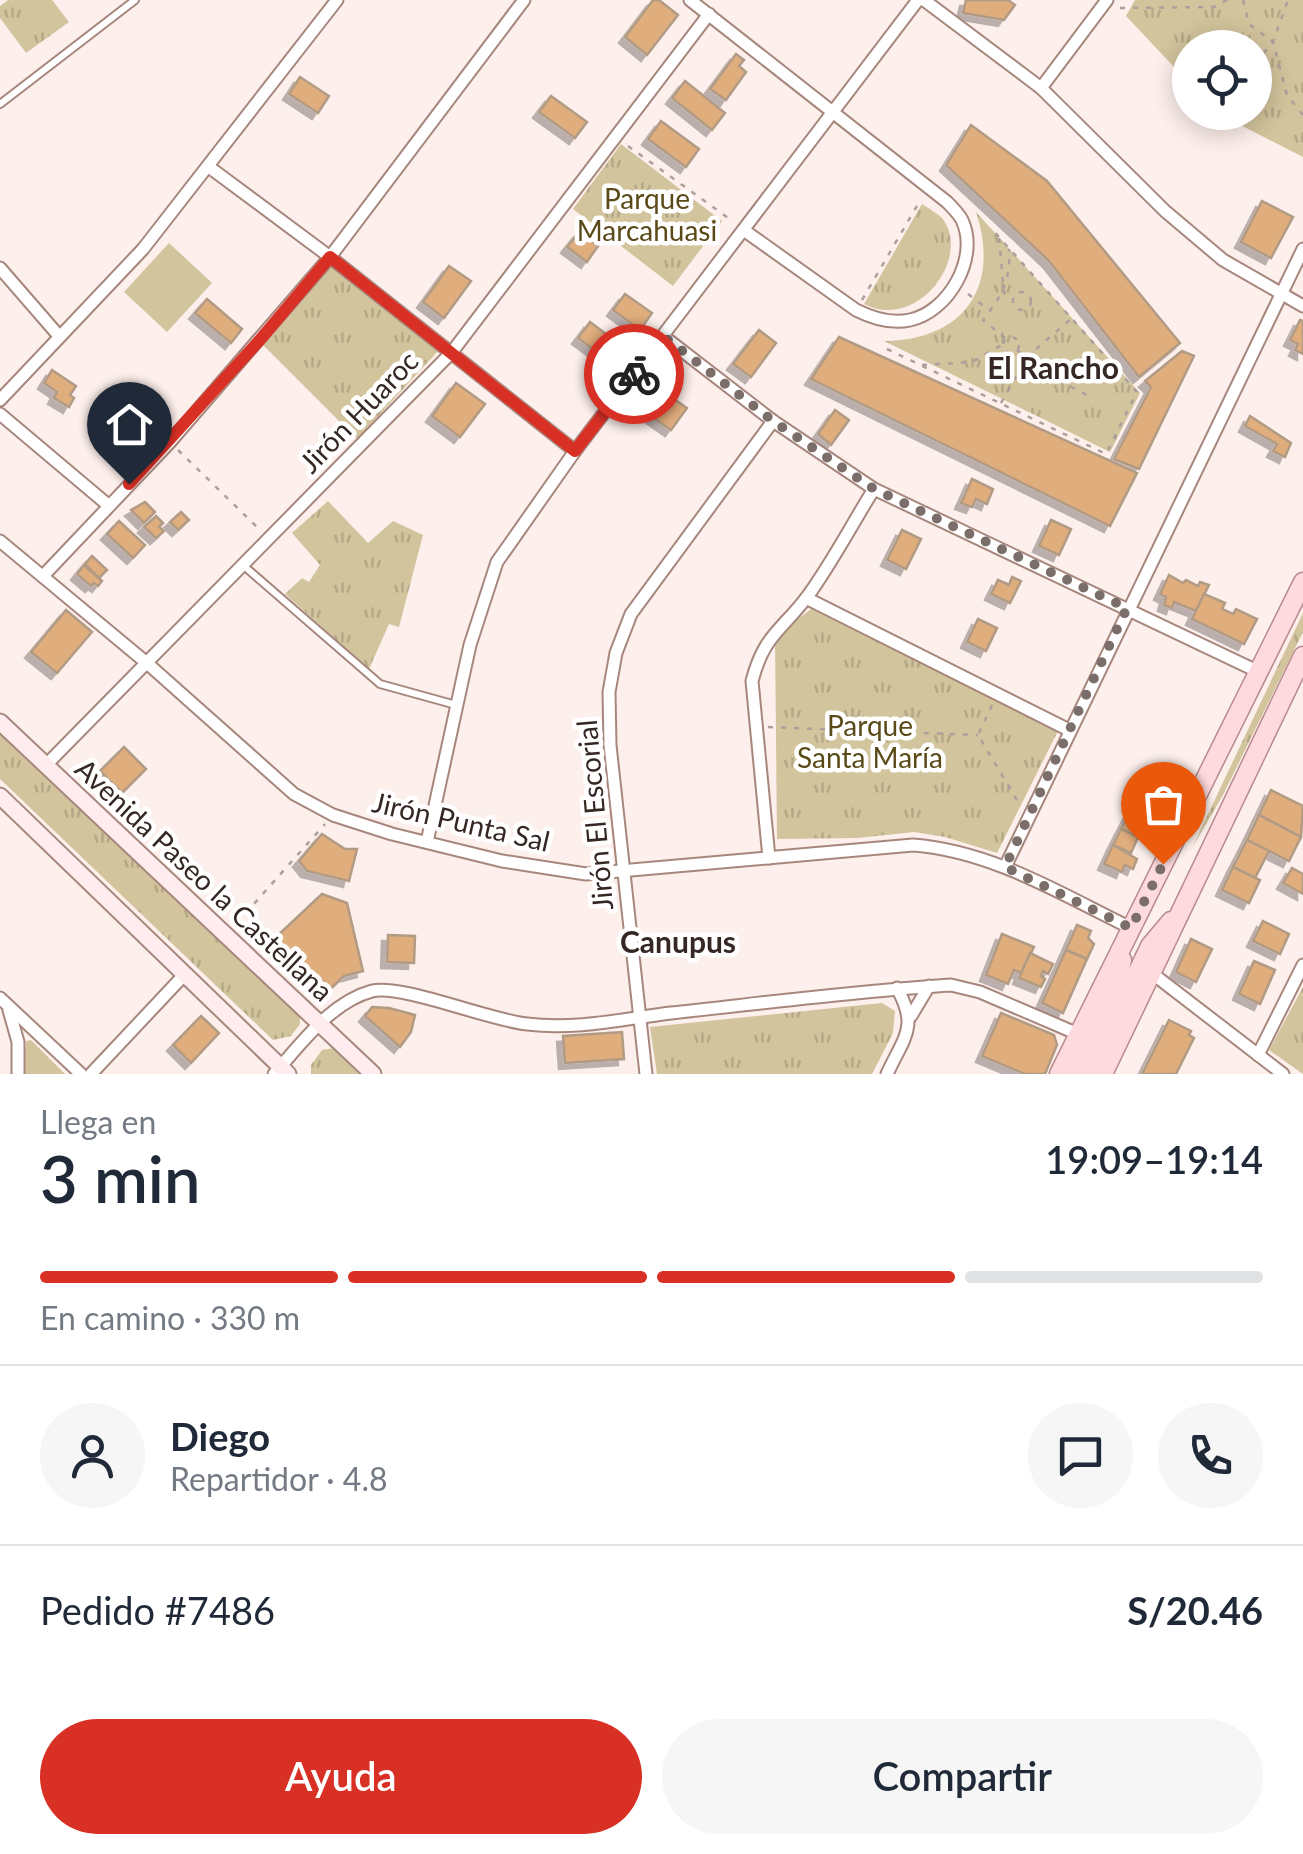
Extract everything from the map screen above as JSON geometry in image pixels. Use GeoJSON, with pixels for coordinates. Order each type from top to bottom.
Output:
{"type":"FeatureCollection","features":[{"type":"Feature","properties":{"kind":"main road"},"geometry":{"type":"LineString","coordinates":[[1059,1074],[1303,582]]}},
{"type":"Feature","properties":{"kind":"main road"},"geometry":{"type":"LineString","coordinates":[[1103,1074],[1303,656]]}},
{"type":"Feature","properties":{"kind":"main road","name":"Avenida Paseo la Castellana"},"geometry":{"type":"LineString","coordinates":[[0,722],[373,1074]]}},
{"type":"Feature","properties":{"kind":"main road"},"geometry":{"type":"LineString","coordinates":[[0,796],[281,1072]]}},
{"type":"Feature","properties":{"kind":"main road"},"geometry":{"type":"LineString","coordinates":[[1089,1074],[1150,946],[1185,904]]}},
{"type":"Feature","properties":{"kind":"main road"},"geometry":{"type":"LineString","coordinates":[[1074,1074],[1118,981],[1128,934]]}},
{"type":"Feature","properties":{"kind":"street"},"geometry":{"type":"LineString","coordinates":[[0,400],[142,249],[337,0]]}},
{"type":"Feature","properties":{"kind":"street"},"geometry":{"type":"LineString","coordinates":[[44,576],[170,442],[330,257],[524,0]]}},
{"type":"Feature","properties":{"kind":"street"},"geometry":{"type":"LineString","coordinates":[[690,0],[948,202],[962,220],[967,241],[956,284],[928,313],[911,320],[870,317],[856,310],[745,231]]}},
{"type":"Feature","properties":{"kind":"street"},"geometry":{"type":"LineString","coordinates":[[427,842],[481,604],[497,562],[575,451],[921,0],[1041,88],[1180,224],[1224,260],[1303,306]]}},
{"type":"Feature","properties":{"kind":"street"},"geometry":{"type":"LineString","coordinates":[[1041,88],[1105,4]]}},
{"type":"Feature","properties":{"kind":"street","name":"Jirón Huaroc"},"geometry":{"type":"LineString","coordinates":[[46,765],[452,352],[708,14]]}},
{"type":"Feature","properties":{"kind":"street"},"geometry":{"type":"LineString","coordinates":[[209,166],[575,451]]}},
{"type":"Feature","properties":{"kind":"street"},"geometry":{"type":"LineString","coordinates":[[1005,867],[1303,249]]}},
{"type":"Feature","properties":{"kind":"street"},"geometry":{"type":"LineString","coordinates":[[0,268],[59,336]]}},
{"type":"Feature","properties":{"kind":"street"},"geometry":{"type":"LineString","coordinates":[[663,336],[773,421],[874,489],[1259,672]]}},
{"type":"Feature","properties":{"kind":"street"},"geometry":{"type":"LineString","coordinates":[[0,414],[108,505]]}},
{"type":"Feature","properties":{"kind":"street","name":"Jirón El Escorial"},"geometry":{"type":"LineString","coordinates":[[646,1074],[610,744],[609,692],[616,653],[631,614],[650,584],[773,421]]}},
{"type":"Feature","properties":{"kind":"street"},"geometry":{"type":"LineString","coordinates":[[770,858],[752,681],[758,659],[768,639],[806,598],[874,489]]}},
{"type":"Feature","properties":{"kind":"street","name":"Jirón Punta Sal"},"geometry":{"type":"LineString","coordinates":[[0,541],[148,664],[294,794],[333,816],[427,842],[586,874],[913,845],[970,854],[1005,867],[1128,934]]}},
{"type":"Feature","properties":{"kind":"street"},"geometry":{"type":"LineString","coordinates":[[806,598],[1069,730]]}},
{"type":"Feature","properties":{"kind":"street"},"geometry":{"type":"LineString","coordinates":[[1258,1055],[1303,965]]}},
{"type":"Feature","properties":{"kind":"street"},"geometry":{"type":"LineString","coordinates":[[91,1074],[184,974]]}},
{"type":"Feature","properties":{"kind":"street"},"geometry":{"type":"LineString","coordinates":[[1153,974],[1282,1074]]}},
{"type":"Feature","properties":{"kind":"street"},"geometry":{"type":"LineString","coordinates":[[281,1072],[320,1023],[372,991],[393,991],[509,1022],[573,1027],[951,984],[980,992],[1078,1034]]}},
{"type":"Feature","properties":{"kind":"street"},"geometry":{"type":"LineString","coordinates":[[887,1074],[910,1016],[928,986]]}},
{"type":"Feature","properties":{"kind":"street"},"geometry":{"type":"LineString","coordinates":[[896,988],[910,1016]]}},
{"type":"Feature","properties":{"kind":"street"},"geometry":{"type":"LineString","coordinates":[[3,1002],[18,1042],[18,1074]]}},
{"type":"Feature","properties":{"kind":"street"},"geometry":{"type":"LineString","coordinates":[[3,1002],[81,1074]]}},
{"type":"Feature","properties":{"kind":"lane"},"geometry":{"type":"LineString","coordinates":[[0,104],[135,0]]}},
{"type":"Feature","properties":{"kind":"lane"},"geometry":{"type":"LineString","coordinates":[[244,566],[380,684],[457,705]]}},
{"type":"Feature","properties":{"kind":"path"},"geometry":{"type":"LineString","coordinates":[[1105,4],[1214,7],[1227,0]]}},
{"type":"Feature","properties":{"kind":"path"},"geometry":{"type":"LineString","coordinates":[[1244,0],[1249,24],[1273,42]]}},
{"type":"Feature","properties":{"kind":"path"},"geometry":{"type":"LineString","coordinates":[[1288,0],[1273,42],[1288,95],[1303,115]]}},
{"type":"Feature","properties":{"kind":"path"},"geometry":{"type":"LineString","coordinates":[[614,136],[745,231]]}},
{"type":"Feature","properties":{"kind":"path"},"geometry":{"type":"LineString","coordinates":[[856,310],[928,186]]}},
{"type":"Feature","properties":{"kind":"path"},"geometry":{"type":"LineString","coordinates":[[886,349],[1106,454],[1136,392],[991,228]]}},
{"type":"Feature","properties":{"kind":"path"},"geometry":{"type":"LineString","coordinates":[[999,237],[1004,294]]}},
{"type":"Feature","properties":{"kind":"path"},"geometry":{"type":"LineString","coordinates":[[1008,248],[1010,267],[1004,294],[983,320],[1006,338],[1016,339],[1017,350],[1050,376],[1091,397]]}},
{"type":"Feature","properties":{"kind":"path"},"geometry":{"type":"LineString","coordinates":[[956,284],[990,311]]}},
{"type":"Feature","properties":{"kind":"path"},"geometry":{"type":"LineString","coordinates":[[1004,294],[1013,300]]}},
{"type":"Feature","properties":{"kind":"path"},"geometry":{"type":"LineString","coordinates":[[1001,403],[1027,357],[1072,318]]}},
{"type":"Feature","properties":{"kind":"path"},"geometry":{"type":"LineString","coordinates":[[920,365],[972,362],[1002,345],[1006,338]]}},
{"type":"Feature","properties":{"kind":"path"},"geometry":{"type":"LineString","coordinates":[[1002,345],[1008,353],[1017,350]]}},
{"type":"Feature","properties":{"kind":"path"},"geometry":{"type":"LineString","coordinates":[[170,442],[270,539]]}},
{"type":"Feature","properties":{"kind":"path"},"geometry":{"type":"LineString","coordinates":[[978,735],[997,695]]}},
{"type":"Feature","properties":{"kind":"path"},"geometry":{"type":"LineString","coordinates":[[756,726],[978,735]]}},
{"type":"Feature","properties":{"kind":"path"},"geometry":{"type":"LineString","coordinates":[[978,735],[1028,818]]}},
{"type":"Feature","properties":{"kind":"path"},"geometry":{"type":"LineString","coordinates":[[225,936],[333,816]]}},
{"type":"Feature","properties":{"kind":"green space"},"geometry":{"type":"Polygon","coordinates":[[[8,0],[52,0],[69,22],[26,53],[0,18],[0,6],[8,0]]]}},
{"type":"Feature","properties":{"kind":"green space"},"geometry":{"type":"Polygon","coordinates":[[[1135,0],[1303,0],[1303,157],[1250,130],[1272,130],[1272,30],[1172,30],[1172,65],[1126,16],[1135,0]]]}},
{"type":"Feature","properties":{"kind":"green space","name":"Parque Marcahuasi"},"geometry":{"type":"Polygon","coordinates":[[[621,144],[722,221],[673,286],[573,209],[621,144]]]}},
{"type":"Feature","properties":{"kind":"green space"},"geometry":{"type":"Polygon","coordinates":[[[922,204],[942,218],[950,234],[945,270],[920,299],[903,308],[884,310],[864,304],[922,204]]]}},
{"type":"Feature","properties":{"kind":"green space"},"geometry":{"type":"Polygon","coordinates":[[[976,212],[1140,393],[1110,452],[884,341],[935,331],[969,305],[979,286],[983,264],[976,212]]]}},
{"type":"Feature","properties":{"kind":"green space"},"geometry":{"type":"Polygon","coordinates":[[[169,243],[212,283],[167,332],[124,292],[169,243]]]}},
{"type":"Feature","properties":{"kind":"green space"},"geometry":{"type":"Polygon","coordinates":[[[331,264],[439,350],[357,439],[263,345],[331,264]]]}},
{"type":"Feature","properties":{"kind":"green space"},"geometry":{"type":"Polygon","coordinates":[[[328,501],[368,543],[393,521],[423,535],[399,627],[389,624],[369,669],[285,594],[302,578],[309,582],[320,565],[292,533],[328,501]]]}},
{"type":"Feature","properties":{"kind":"green space","name":"Parque Santa María"},"geometry":{"type":"Polygon","coordinates":[[[811,609],[1058,731],[997,853],[914,832],[858,838],[777,839],[775,637],[811,609]]]}},
{"type":"Feature","properties":{"kind":"green space"},"geometry":{"type":"Polygon","coordinates":[[[1303,613],[1303,632],[1223,795],[1192,848],[1303,613]]]}},
{"type":"Feature","properties":{"kind":"green space"},"geometry":{"type":"Polygon","coordinates":[[[0,731],[300,1015],[300,1024],[291,1036],[273,1040],[0,779],[0,731]]]}},
{"type":"Feature","properties":{"kind":"green space"},"geometry":{"type":"Polygon","coordinates":[[[1303,987],[1303,1074],[1269,1050],[1303,987]]]}},
{"type":"Feature","properties":{"kind":"green space"},"geometry":{"type":"Polygon","coordinates":[[[882,1003],[895,1011],[893,1033],[872,1074],[657,1074],[650,1027],[882,1003]]]}},
{"type":"Feature","properties":{"kind":"green space"},"geometry":{"type":"Polygon","coordinates":[[[31,1040],[65,1074],[24,1074],[26,1041],[31,1040]]]}},
{"type":"Feature","properties":{"kind":"green space"},"geometry":{"type":"Polygon","coordinates":[[[334,1048],[362,1074],[311,1074],[311,1065],[322,1050],[334,1048]]]}},
{"type":"Feature","properties":{"kind":"building"},"geometry":{"type":"Polygon","coordinates":[[[653,0],[659,0],[678,15],[647,55],[625,37],[653,0]]]}},
{"type":"Feature","properties":{"kind":"building"},"geometry":{"type":"Polygon","coordinates":[[[966,0],[1008,0],[1015,5],[1004,20],[963,13],[966,0]]]}},
{"type":"Feature","properties":{"kind":"building"},"geometry":{"type":"Polygon","coordinates":[[[736,54],[744,60],[739,66],[746,72],[726,100],[710,89],[736,54]]]}},
{"type":"Feature","properties":{"kind":"building"},"geometry":{"type":"Polygon","coordinates":[[[300,77],[329,96],[318,113],[289,94],[300,77]]]}},
{"type":"Feature","properties":{"kind":"building"},"geometry":{"type":"Polygon","coordinates":[[[685,81],[725,113],[712,130],[672,98],[685,81]]]}},
{"type":"Feature","properties":{"kind":"building"},"geometry":{"type":"Polygon","coordinates":[[[551,96],[587,122],[575,138],[539,112],[551,96]]]}},
{"type":"Feature","properties":{"kind":"building"},"geometry":{"type":"Polygon","coordinates":[[[661,121],[699,149],[686,167],[648,139],[661,121]]]}},
{"type":"Feature","properties":{"kind":"building"},"geometry":{"type":"Polygon","coordinates":[[[971,125],[1047,181],[1180,343],[1139,377],[1049,261],[946,165],[971,125]]]}},
{"type":"Feature","properties":{"kind":"building"},"geometry":{"type":"Polygon","coordinates":[[[1262,201],[1293,217],[1271,258],[1241,242],[1262,201]]]}},
{"type":"Feature","properties":{"kind":"building"},"geometry":{"type":"Polygon","coordinates":[[[579,232],[598,246],[587,262],[567,247],[579,232]]]}},
{"type":"Feature","properties":{"kind":"building"},"geometry":{"type":"Polygon","coordinates":[[[449,266],[471,281],[444,318],[423,302],[449,266]]]}},
{"type":"Feature","properties":{"kind":"building"},"geometry":{"type":"Polygon","coordinates":[[[625,294],[652,313],[640,330],[613,310],[625,294]]]}},
{"type":"Feature","properties":{"kind":"building"},"geometry":{"type":"Polygon","coordinates":[[[207,299],[242,329],[231,343],[195,313],[207,299]]]}},
{"type":"Feature","properties":{"kind":"building"},"geometry":{"type":"Polygon","coordinates":[[[1300,320],[1303,354],[1295,350],[1298,344],[1290,340],[1300,320]]]}},
{"type":"Feature","properties":{"kind":"building"},"geometry":{"type":"Polygon","coordinates":[[[590,322],[614,340],[602,356],[578,338],[590,322]]]}},
{"type":"Feature","properties":{"kind":"building"},"geometry":{"type":"Polygon","coordinates":[[[759,330],[776,343],[751,377],[733,364],[759,330]]]}},
{"type":"Feature","properties":{"kind":"building"},"geometry":{"type":"Polygon","coordinates":[[[839,337],[1137,473],[1110,526],[811,379],[839,337]]]}},
{"type":"Feature","properties":{"kind":"building"},"geometry":{"type":"Polygon","coordinates":[[[1182,351],[1194,356],[1139,469],[1114,459],[1151,387],[1145,381],[1182,351]]]}},
{"type":"Feature","properties":{"kind":"building"},"geometry":{"type":"Polygon","coordinates":[[[52,370],[76,386],[69,407],[54,398],[57,392],[44,383],[52,370]]]}},
{"type":"Feature","properties":{"kind":"building"},"geometry":{"type":"Polygon","coordinates":[[[456,383],[485,404],[460,437],[432,416],[456,383]]]}},
{"type":"Feature","properties":{"kind":"building"},"geometry":{"type":"Polygon","coordinates":[[[661,390],[687,408],[671,430],[645,412],[661,390]]]}},
{"type":"Feature","properties":{"kind":"building"},"geometry":{"type":"Polygon","coordinates":[[[835,410],[849,420],[831,445],[818,434],[835,410]]]}},
{"type":"Feature","properties":{"kind":"building"},"geometry":{"type":"Polygon","coordinates":[[[1250,416],[1291,443],[1285,457],[1273,451],[1277,444],[1245,426],[1250,416]]]}},
{"type":"Feature","properties":{"kind":"building"},"geometry":{"type":"Polygon","coordinates":[[[972,479],[993,489],[987,504],[976,499],[972,507],[961,503],[972,479]]]}},
{"type":"Feature","properties":{"kind":"building"},"geometry":{"type":"Polygon","coordinates":[[[145,502],[155,512],[144,523],[131,510],[145,502]]]}},
{"type":"Feature","properties":{"kind":"building"},"geometry":{"type":"Polygon","coordinates":[[[181,512],[189,520],[178,530],[170,522],[181,512]]]}},
{"type":"Feature","properties":{"kind":"building"},"geometry":{"type":"Polygon","coordinates":[[[156,516],[164,531],[156,538],[144,527],[156,516]]]}},
{"type":"Feature","properties":{"kind":"building"},"geometry":{"type":"Polygon","coordinates":[[[1051,520],[1071,529],[1059,555],[1039,546],[1051,520]]]}},
{"type":"Feature","properties":{"kind":"building"},"geometry":{"type":"Polygon","coordinates":[[[119,521],[145,545],[133,558],[107,534],[119,521]]]}},
{"type":"Feature","properties":{"kind":"building"},"geometry":{"type":"Polygon","coordinates":[[[902,530],[921,539],[906,569],[887,560],[902,530]]]}},
{"type":"Feature","properties":{"kind":"building"},"geometry":{"type":"Polygon","coordinates":[[[92,556],[107,570],[99,578],[85,564],[92,556]]]}},
{"type":"Feature","properties":{"kind":"building"},"geometry":{"type":"Polygon","coordinates":[[[84,565],[102,581],[98,586],[91,586],[77,574],[84,565]]]}},
{"type":"Feature","properties":{"kind":"building"},"geometry":{"type":"Polygon","coordinates":[[[1169,575],[1183,583],[1186,580],[1198,586],[1200,582],[1209,585],[1196,611],[1174,602],[1172,608],[1164,605],[1166,597],[1160,594],[1169,575]]]}},
{"type":"Feature","properties":{"kind":"building"},"geometry":{"type":"Polygon","coordinates":[[[1012,577],[1021,581],[1010,603],[991,594],[998,580],[1009,585],[1012,577]]]}},
{"type":"Feature","properties":{"kind":"building"},"geometry":{"type":"Polygon","coordinates":[[[1204,594],[1225,603],[1222,609],[1233,614],[1236,609],[1257,619],[1244,644],[1192,619],[1204,594]]]}},
{"type":"Feature","properties":{"kind":"building"},"geometry":{"type":"Polygon","coordinates":[[[66,610],[92,632],[57,673],[31,652],[66,610]]]}},
{"type":"Feature","properties":{"kind":"building"},"geometry":{"type":"Polygon","coordinates":[[[978,619],[997,628],[986,651],[967,642],[978,619]]]}},
{"type":"Feature","properties":{"kind":"building"},"geometry":{"type":"Polygon","coordinates":[[[124,747],[146,769],[122,793],[100,771],[124,747]]]}},
{"type":"Feature","properties":{"kind":"building"},"geometry":{"type":"Polygon","coordinates":[[[1271,790],[1303,806],[1301,837],[1259,815],[1271,790]]]}},
{"type":"Feature","properties":{"kind":"building"},"geometry":{"type":"Polygon","coordinates":[[[1130,812],[1146,820],[1138,837],[1121,829],[1130,812]]]}},
{"type":"Feature","properties":{"kind":"building"},"geometry":{"type":"Polygon","coordinates":[[[1259,815],[1301,837],[1289,861],[1247,840],[1259,815]]]}},
{"type":"Feature","properties":{"kind":"building"},"geometry":{"type":"Polygon","coordinates":[[[1121,829],[1138,837],[1131,853],[1113,845],[1121,829]]]}},
{"type":"Feature","properties":{"kind":"building"},"geometry":{"type":"Polygon","coordinates":[[[322,834],[345,849],[357,849],[349,881],[307,871],[299,861],[322,834]]]}},
{"type":"Feature","properties":{"kind":"building"},"geometry":{"type":"Polygon","coordinates":[[[1247,840],[1269,851],[1255,878],[1233,867],[1247,840]]]}},
{"type":"Feature","properties":{"kind":"building"},"geometry":{"type":"Polygon","coordinates":[[[1113,845],[1137,859],[1133,869],[1125,865],[1122,872],[1104,864],[1113,845]]]}},
{"type":"Feature","properties":{"kind":"building"},"geometry":{"type":"Polygon","coordinates":[[[1233,867],[1260,880],[1249,903],[1222,890],[1233,867]]]}},
{"type":"Feature","properties":{"kind":"building"},"geometry":{"type":"Polygon","coordinates":[[[1292,868],[1303,874],[1303,894],[1283,883],[1292,868]]]}},
{"type":"Feature","properties":{"kind":"building"},"geometry":{"type":"Polygon","coordinates":[[[322,894],[347,903],[363,971],[344,976],[327,992],[276,937],[322,894]]]}},
{"type":"Feature","properties":{"kind":"building"},"geometry":{"type":"Polygon","coordinates":[[[1263,921],[1289,934],[1280,954],[1253,941],[1263,921]]]}},
{"type":"Feature","properties":{"kind":"building"},"geometry":{"type":"Polygon","coordinates":[[[1077,925],[1091,931],[1088,938],[1094,944],[1087,959],[1066,950],[1077,925]]]}},
{"type":"Feature","properties":{"kind":"building"},"geometry":{"type":"Polygon","coordinates":[[[1002,934],[1034,947],[1021,973],[1014,970],[1008,984],[986,975],[1002,934]]]}},
{"type":"Feature","properties":{"kind":"building"},"geometry":{"type":"Polygon","coordinates":[[[388,935],[415,936],[414,963],[387,962],[388,935]]]}},
{"type":"Feature","properties":{"kind":"building"},"geometry":{"type":"Polygon","coordinates":[[[1191,939],[1212,949],[1196,982],[1176,972],[1191,939]]]}},
{"type":"Feature","properties":{"kind":"building"},"geometry":{"type":"Polygon","coordinates":[[[1066,950],[1087,959],[1063,1013],[1042,1003],[1066,950]]]}},
{"type":"Feature","properties":{"kind":"building"},"geometry":{"type":"Polygon","coordinates":[[[1030,953],[1053,964],[1048,974],[1043,971],[1041,987],[1019,978],[1030,953]]]}},
{"type":"Feature","properties":{"kind":"building"},"geometry":{"type":"Polygon","coordinates":[[[1254,961],[1275,970],[1260,1004],[1239,994],[1254,961]]]}},
{"type":"Feature","properties":{"kind":"building"},"geometry":{"type":"Polygon","coordinates":[[[372,1007],[415,1015],[411,1032],[400,1047],[365,1016],[372,1007]]]}},
{"type":"Feature","properties":{"kind":"building"},"geometry":{"type":"Polygon","coordinates":[[[1001,1013],[1054,1035],[1057,1045],[1045,1074],[1025,1074],[982,1056],[1001,1013]]]}},
{"type":"Feature","properties":{"kind":"building"},"geometry":{"type":"Polygon","coordinates":[[[201,1016],[219,1033],[191,1063],[173,1045],[201,1016]]]}},
{"type":"Feature","properties":{"kind":"building"},"geometry":{"type":"Polygon","coordinates":[[[1169,1020],[1191,1031],[1189,1035],[1194,1038],[1176,1074],[1142,1074],[1169,1020]]]}},
{"type":"Feature","properties":{"kind":"building"},"geometry":{"type":"Polygon","coordinates":[[[622,1032],[624,1059],[565,1063],[563,1036],[622,1032]]]}},
{"type":"Feature","properties":{"kind":"way so far"},"geometry":{"type":"LineString","coordinates":[[634,374],[663,336],[773,421],[874,489],[1127,608],[1005,867],[1131,928],[1163,864]]}},
{"type":"Feature","properties":{"kind":"district","name":"El Rancho"},"geometry":{"type":"Point","coordinates":[1053,369]}},
{"type":"Feature","properties":{"kind":"district","name":"Canupus"},"geometry":{"type":"Point","coordinates":[678,943]}},
{"type":"Feature","properties":{"kind":"route"},"geometry":{"type":"LineString","coordinates":[[129,484],[330,257],[575,451],[634,374]]}}]}
